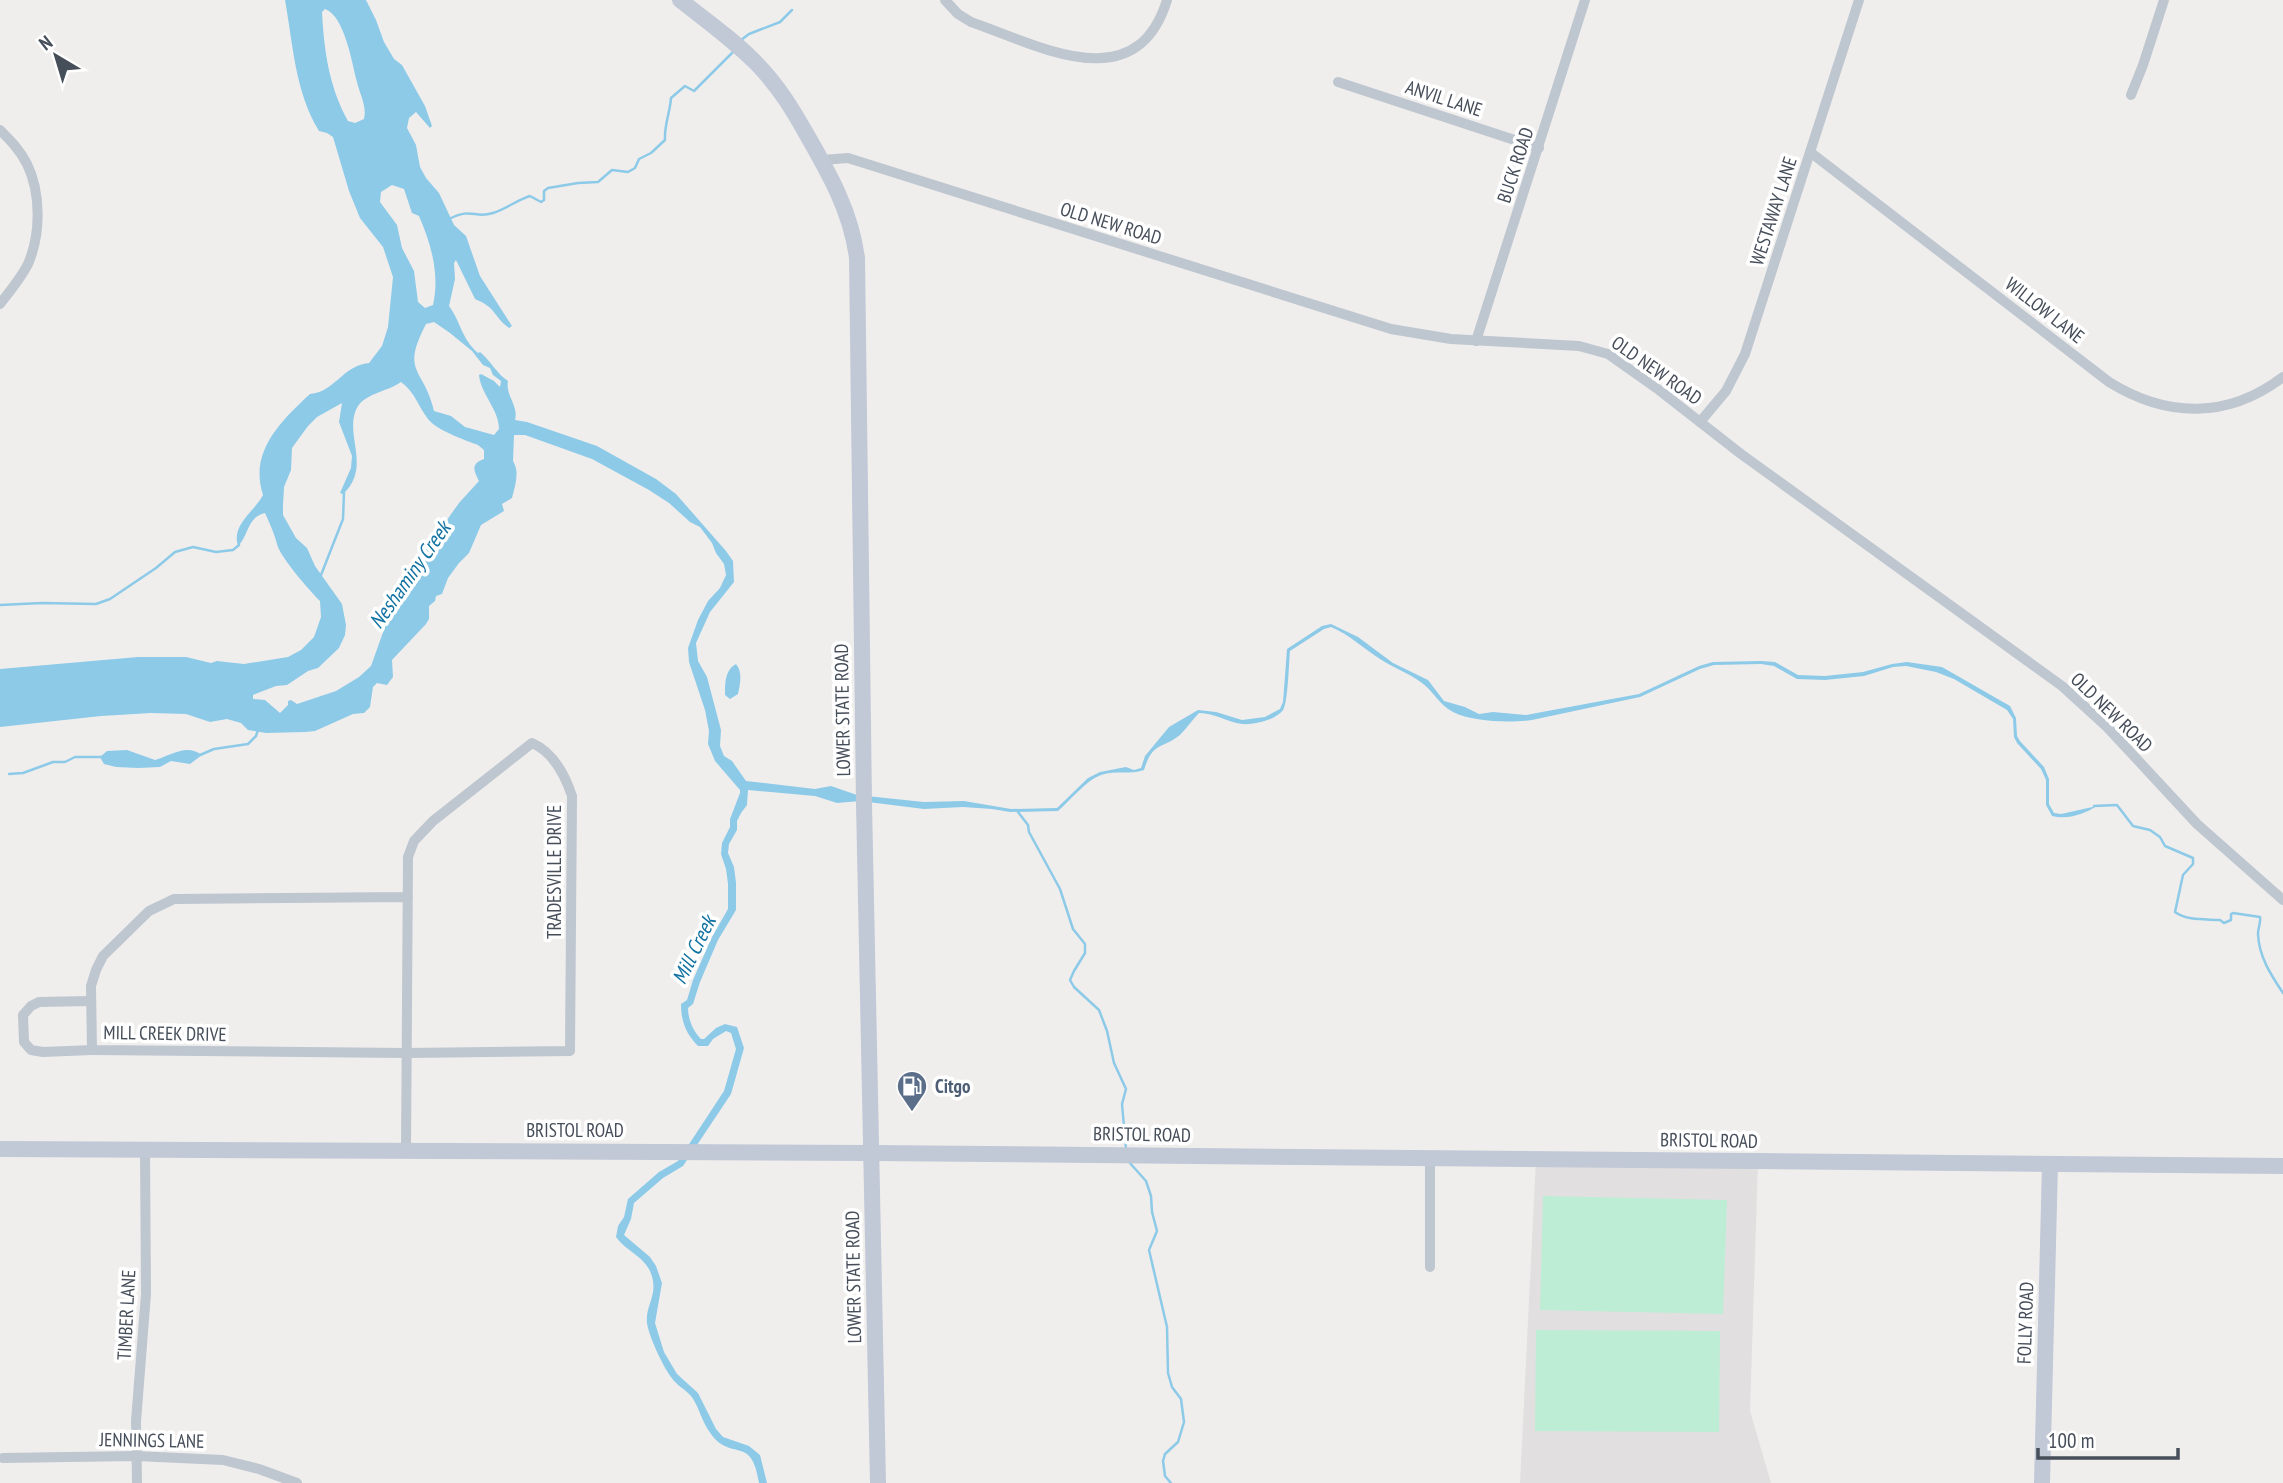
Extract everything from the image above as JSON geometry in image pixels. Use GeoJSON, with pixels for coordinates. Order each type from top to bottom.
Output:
{"type":"FeatureCollection","features":[{"type":"Feature","properties":{"kind":"main road","name":"LOWER STATE ROAD"},"geometry":{"type":"LineString","coordinates":[[680,0],[746,53],[784,95],[844,204],[858,258],[864,797],[878,1483]]}},
{"type":"Feature","properties":{"kind":"main road","name":"BRISTOL ROAD"},"geometry":{"type":"LineString","coordinates":[[0,1149],[872,1153],[2283,1166]]}},
{"type":"Feature","properties":{"kind":"main road","name":"FOLLY ROAD"},"geometry":{"type":"LineString","coordinates":[[2042,1483],[2050,1164]]}},
{"type":"Feature","properties":{"kind":"street"},"geometry":{"type":"LineString","coordinates":[[945,0],[958,14],[971,22],[1068,56],[1088,60],[1120,55],[1138,45],[1159,21],[1167,0]]}},
{"type":"Feature","properties":{"kind":"street","name":"BUCK ROAD"},"geometry":{"type":"LineString","coordinates":[[1476,341],[1585,0]]}},
{"type":"Feature","properties":{"kind":"street","name":"WESTAWAY LANE"},"geometry":{"type":"LineString","coordinates":[[1700,422],[1726,391],[1745,354],[1859,0]]}},
{"type":"Feature","properties":{"kind":"street"},"geometry":{"type":"LineString","coordinates":[[2131,95],[2164,0]]}},
{"type":"Feature","properties":{"kind":"street","name":"ANVIL LANE"},"geometry":{"type":"LineString","coordinates":[[1338,82],[1539,148]]}},
{"type":"Feature","properties":{"kind":"street"},"geometry":{"type":"LineString","coordinates":[[0,130],[19,151],[31,174],[37,200],[37,223],[28,264],[0,304]]}},
{"type":"Feature","properties":{"kind":"street","name":"WILLOW LANE"},"geometry":{"type":"LineString","coordinates":[[1810,152],[2109,382],[2136,397],[2179,408],[2214,408],[2249,398],[2283,377]]}},
{"type":"Feature","properties":{"kind":"street","name":"OLD NEW ROAD"},"geometry":{"type":"LineString","coordinates":[[822,160],[848,158],[862,162],[1391,329],[1427,337],[1579,346],[1613,356],[1752,462],[2062,686],[2106,727],[2197,824],[2283,900]]}},
{"type":"Feature","properties":{"kind":"street","name":"TRADESVILLE DRIVE"},"geometry":{"type":"LineString","coordinates":[[405,1150],[408,857],[414,841],[433,821],[532,743],[540,746],[555,762],[572,796],[570,1051],[406,1053]]}},
{"type":"Feature","properties":{"kind":"street","name":"MILL CREEK DRIVE"},"geometry":{"type":"LineString","coordinates":[[406,1053],[92,1050],[91,986],[103,956],[149,911],[173,899],[408,897]]}},
{"type":"Feature","properties":{"kind":"street"},"geometry":{"type":"LineString","coordinates":[[91,1001],[39,1002],[23,1015],[24,1042],[31,1050],[92,1050]]}},
{"type":"Feature","properties":{"kind":"street","name":"TIMBER LANE"},"geometry":{"type":"LineString","coordinates":[[137,1483],[137,1410],[146,1294],[145,1150]]}},
{"type":"Feature","properties":{"kind":"street"},"geometry":{"type":"LineString","coordinates":[[1430,1158],[1430,1267]]}},
{"type":"Feature","properties":{"kind":"street","name":"JENNINGS LANE"},"geometry":{"type":"LineString","coordinates":[[3,1458],[136,1456],[223,1460],[297,1483]]}},
{"type":"Feature","properties":{"kind":"shaded area"},"geometry":{"type":"Polygon","coordinates":[[[1536,1159],[1758,1162],[1750,1411],[1771,1483],[1520,1483],[1536,1159]]]}},
{"type":"Feature","properties":{"kind":"green space"},"geometry":{"type":"Polygon","coordinates":[[[1543,1196],[1727,1200],[1723,1314],[1540,1310],[1543,1196]]]}},
{"type":"Feature","properties":{"kind":"green space"},"geometry":{"type":"Polygon","coordinates":[[[1536,1330],[1720,1331],[1719,1432],[1535,1431],[1536,1330]]]}},
{"type":"Feature","properties":{"kind":"water"},"geometry":{"type":"Polygon","coordinates":[[[285,0],[366,0],[384,42],[394,59],[402,65],[425,106],[432,126],[430,128],[416,112],[409,118],[407,128],[416,145],[420,167],[439,193],[454,225],[466,236],[480,276],[512,326],[509,328],[491,309],[475,299],[456,260],[449,306],[472,347],[484,355],[508,381],[515,420],[597,446],[656,479],[676,494],[733,561],[734,582],[710,612],[696,643],[698,661],[707,677],[721,730],[720,746],[724,756],[732,761],[746,781],[815,789],[831,786],[857,795],[924,802],[964,801],[1011,809],[1057,808],[1088,778],[1100,772],[1126,767],[1134,770],[1141,768],[1145,756],[1169,727],[1198,710],[1242,720],[1265,717],[1280,709],[1283,702],[1287,649],[1322,626],[1331,624],[1358,637],[1393,663],[1428,680],[1444,701],[1479,714],[1493,712],[1526,715],[1639,694],[1713,662],[1775,662],[1798,675],[1825,676],[1863,672],[1907,662],[1942,667],[2010,706],[2016,718],[2017,736],[2044,767],[2049,779],[2049,804],[2054,813],[2061,814],[2097,806],[2076,816],[2052,816],[2046,805],[2046,780],[2041,769],[2017,743],[2013,719],[2007,710],[1954,679],[1936,672],[1906,666],[1864,676],[1825,680],[1797,679],[1774,666],[1761,664],[1714,665],[1640,697],[1532,720],[1492,721],[1453,712],[1417,679],[1331,627],[1290,651],[1285,706],[1280,714],[1258,723],[1242,724],[1199,713],[1180,735],[1154,750],[1144,770],[1101,775],[1084,786],[1058,811],[1010,812],[963,807],[924,809],[860,801],[837,803],[815,796],[748,790],[747,805],[737,821],[737,830],[729,844],[728,853],[734,867],[736,910],[718,940],[693,1004],[688,1008],[692,1025],[701,1039],[725,1024],[737,1027],[744,1048],[731,1094],[683,1166],[663,1178],[634,1203],[624,1235],[650,1257],[662,1283],[655,1323],[664,1352],[677,1374],[698,1393],[716,1429],[723,1437],[749,1446],[760,1455],[767,1483],[759,1483],[751,1459],[746,1453],[726,1447],[708,1430],[691,1396],[675,1382],[660,1359],[647,1323],[653,1279],[643,1261],[616,1237],[628,1199],[659,1172],[678,1161],[724,1091],[736,1049],[731,1033],[726,1031],[713,1039],[708,1046],[698,1046],[687,1032],[681,1010],[681,1004],[687,1000],[712,937],[728,909],[728,884],[721,854],[722,843],[730,827],[730,819],[740,793],[715,761],[708,744],[709,731],[705,710],[689,662],[688,648],[698,620],[726,575],[724,564],[700,527],[649,490],[592,459],[525,435],[514,435],[513,461],[517,474],[512,498],[502,504],[504,511],[481,525],[469,553],[448,578],[442,594],[436,596],[429,606],[429,619],[426,624],[392,660],[393,677],[387,685],[377,683],[373,687],[370,707],[364,713],[353,714],[315,731],[305,732],[266,733],[248,730],[241,723],[227,719],[210,722],[186,714],[151,713],[0,727],[0,669],[138,657],[186,657],[211,663],[217,661],[244,664],[288,657],[301,650],[314,637],[321,617],[320,601],[283,557],[265,513],[251,522],[238,546],[238,532],[244,519],[263,495],[260,465],[278,427],[310,394],[326,389],[352,369],[369,363],[382,346],[388,327],[393,277],[383,247],[360,218],[333,137],[319,131],[311,116],[300,84],[285,0]],[[325,9],[322,12],[332,82],[348,121],[355,123],[364,119],[365,110],[347,41],[332,13],[325,9]],[[392,185],[381,192],[380,202],[397,225],[402,248],[414,271],[418,302],[425,308],[433,305],[435,271],[419,216],[412,213],[404,189],[392,185]],[[434,322],[426,324],[418,340],[414,362],[434,411],[451,416],[465,427],[494,435],[499,429],[498,422],[479,375],[494,381],[500,387],[501,381],[450,333],[434,322]],[[401,382],[367,398],[358,406],[353,427],[356,473],[352,484],[343,494],[340,493],[351,468],[352,456],[339,422],[342,403],[317,417],[292,448],[291,470],[284,487],[283,515],[342,604],[346,625],[339,648],[318,668],[308,671],[287,685],[276,686],[253,695],[253,699],[265,700],[280,713],[288,705],[288,701],[297,704],[336,691],[371,666],[386,624],[395,613],[407,582],[418,569],[422,555],[459,503],[479,481],[474,468],[484,459],[484,450],[437,427],[406,386],[401,382]]]}},
{"type":"Feature","properties":{"kind":"water"},"geometry":{"type":"Polygon","coordinates":[[[736,664],[740,687],[738,694],[730,699],[725,695],[726,681],[728,673],[736,664]]]}},
{"type":"Feature","properties":{"kind":"water"},"geometry":{"type":"Polygon","coordinates":[[[127,750],[155,760],[184,750],[202,755],[190,764],[171,761],[160,767],[138,768],[104,764],[100,757],[107,751],[127,750]]]}},
{"type":"Feature","properties":{"kind":"waterway"},"geometry":{"type":"LineString","coordinates":[[741,40],[780,22],[792,10]]}},
{"type":"Feature","properties":{"kind":"waterway"},"geometry":{"type":"LineString","coordinates":[[449,219],[468,213],[493,213],[530,196],[541,202],[544,200],[544,191],[548,188],[598,182],[612,170],[628,172],[635,168],[639,159],[651,153],[665,140],[671,98],[685,86],[694,91],[734,51]]}},
{"type":"Feature","properties":{"kind":"waterway"},"geometry":{"type":"LineString","coordinates":[[321,575],[343,519],[344,492]]}},
{"type":"Feature","properties":{"kind":"waterway"},"geometry":{"type":"LineString","coordinates":[[0,605],[96,604],[110,599],[175,552],[193,547],[216,552],[233,550],[239,545]]}},
{"type":"Feature","properties":{"kind":"waterway"},"geometry":{"type":"LineString","coordinates":[[200,755],[214,749],[248,744],[258,730]]}},
{"type":"Feature","properties":{"kind":"waterway"},"geometry":{"type":"LineString","coordinates":[[9,774],[23,773],[75,757],[104,757]]}},
{"type":"Feature","properties":{"kind":"waterway"},"geometry":{"type":"LineString","coordinates":[[2094,806],[2117,805],[2133,826],[2150,830],[2160,837],[2165,846],[2193,858],[2193,864],[2183,875],[2175,912],[2191,918],[2220,920],[2224,923],[2231,920],[2233,913],[2260,917],[2258,934],[2263,958],[2283,993]]}},
{"type":"Feature","properties":{"kind":"waterway"},"geometry":{"type":"LineString","coordinates":[[1018,812],[1028,825],[1029,832],[1060,889],[1073,929],[1085,944],[1085,953],[1070,980],[1099,1010],[1107,1031],[1114,1063],[1126,1089],[1122,1104],[1126,1149]]}},
{"type":"Feature","properties":{"kind":"waterway"},"geometry":{"type":"LineString","coordinates":[[1129,1162],[1146,1181],[1151,1196],[1157,1231],[1149,1250],[1167,1327],[1168,1373],[1172,1387],[1181,1399],[1184,1422],[1178,1442],[1165,1454],[1163,1461],[1165,1476],[1171,1483]]}},
{"type":"Feature","properties":{"kind":"place","name":"Citgo"},"geometry":{"type":"Point","coordinates":[912,1113]}},
{"type":"Feature","properties":{"kind":"water label","name":"Neshaminy Creek"},"geometry":{"type":"Point","coordinates":[410,575]}},
{"type":"Feature","properties":{"kind":"water label","name":"Mill Creek"},"geometry":{"type":"Point","coordinates":[694,950]}}]}
